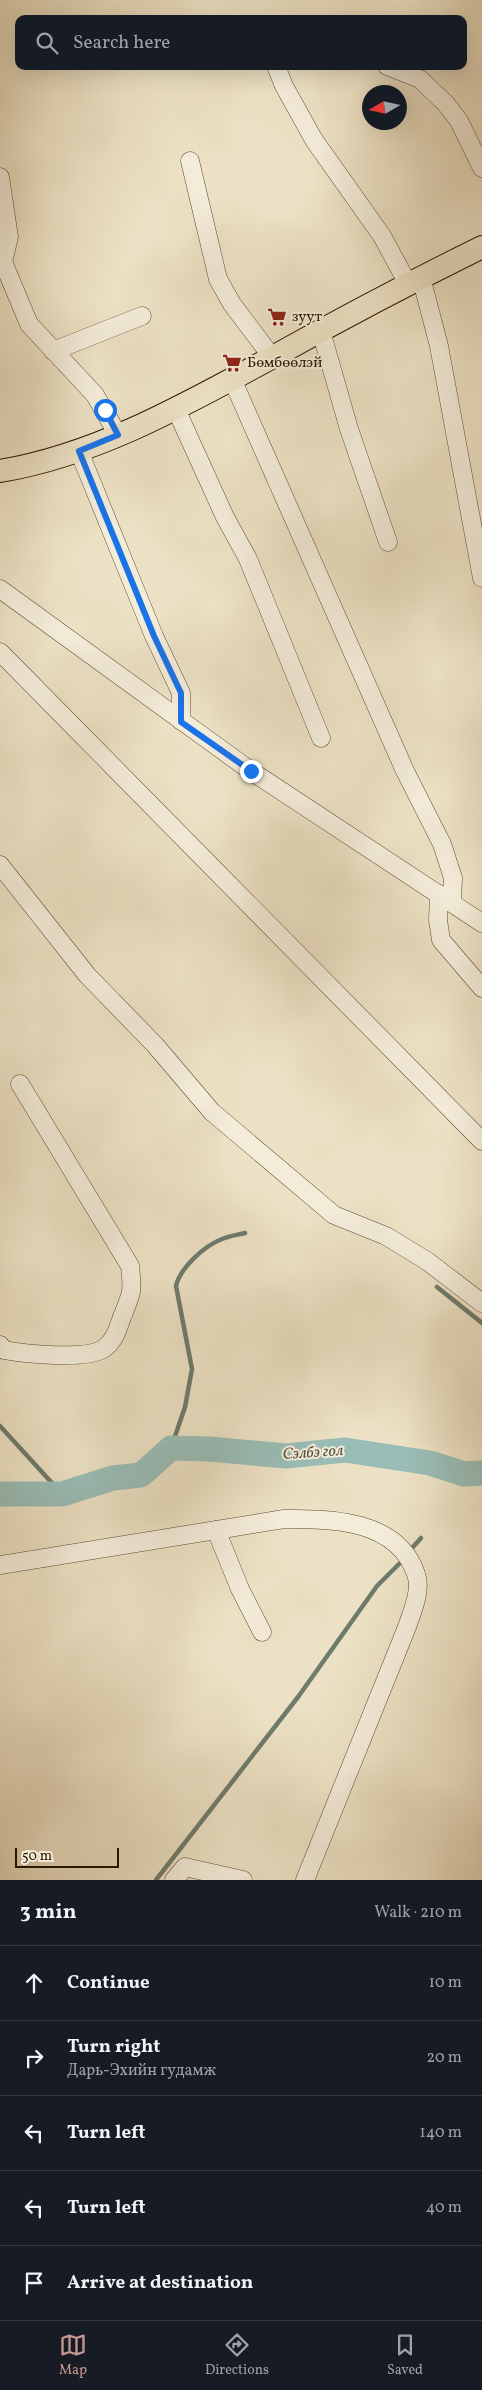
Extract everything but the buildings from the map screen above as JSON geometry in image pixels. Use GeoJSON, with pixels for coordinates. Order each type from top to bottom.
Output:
{"type":"FeatureCollection","features":[{"type":"Feature","properties":{"kind":"main road"},"geometry":{"type":"LineString","coordinates":[[0,471],[50,460],[79,451],[118,435],[232,379],[415,280],[482,247]]}},
{"type":"Feature","properties":{"kind":"street"},"geometry":{"type":"LineString","coordinates":[[278,70],[284,86],[314,140],[415,280],[438,346],[482,578]]}},
{"type":"Feature","properties":{"kind":"street"},"geometry":{"type":"LineString","coordinates":[[397,70],[420,79],[446,104],[459,121],[482,168]]}},
{"type":"Feature","properties":{"kind":"street"},"geometry":{"type":"LineString","coordinates":[[190,161],[218,279],[232,304],[272,357]]}},
{"type":"Feature","properties":{"kind":"street"},"geometry":{"type":"LineString","coordinates":[[0,177],[9,237],[2,262],[29,324],[52,351],[95,395],[118,435]]}},
{"type":"Feature","properties":{"kind":"street"},"geometry":{"type":"LineString","coordinates":[[52,351],[142,316]]}},
{"type":"Feature","properties":{"kind":"street"},"geometry":{"type":"LineString","coordinates":[[321,331],[349,429],[388,542]]}},
{"type":"Feature","properties":{"kind":"street"},"geometry":{"type":"LineString","coordinates":[[232,379],[405,771],[442,844],[453,878],[438,920],[441,940],[482,988]]}},
{"type":"Feature","properties":{"kind":"street"},"geometry":{"type":"LineString","coordinates":[[175,407],[225,517],[248,559],[321,738]]}},
{"type":"Feature","properties":{"kind":"street"},"geometry":{"type":"LineString","coordinates":[[79,451],[154,636],[181,693],[181,722]]}},
{"type":"Feature","properties":{"kind":"street"},"geometry":{"type":"LineString","coordinates":[[0,589],[31,613],[148,694],[181,722],[251,771],[446,897],[482,923]]}},
{"type":"Feature","properties":{"kind":"street"},"geometry":{"type":"LineString","coordinates":[[0,652],[482,1141]]}},
{"type":"Feature","properties":{"kind":"street"},"geometry":{"type":"LineString","coordinates":[[0,866],[87,975],[155,1045],[212,1112],[334,1215],[386,1236],[427,1260],[482,1303]]}},
{"type":"Feature","properties":{"kind":"street"},"geometry":{"type":"LineString","coordinates":[[1,1349],[28,1354],[72,1355],[102,1350],[113,1341],[133,1292],[130,1266],[20,1084]]}},
{"type":"Feature","properties":{"kind":"street"},"geometry":{"type":"LineString","coordinates":[[0,1565],[284,1518],[324,1518],[374,1529],[385,1535],[404,1553],[417,1575],[417,1594],[407,1627],[305,1880]]}},
{"type":"Feature","properties":{"kind":"street"},"geometry":{"type":"LineString","coordinates":[[216,1530],[240,1588],[262,1632]]}},
{"type":"Feature","properties":{"kind":"street"},"geometry":{"type":"LineString","coordinates":[[174,1880],[185,1867],[242,1880]]}},
{"type":"Feature","properties":{"kind":"waterway","name":"Сэлбэ гол"},"geometry":{"type":"LineString","coordinates":[[171,1448],[185,1407],[192,1369],[176,1286],[178,1279],[194,1258],[215,1242],[245,1233]]}},
{"type":"Feature","properties":{"kind":"waterway","name":"Сэлбэ гол"},"geometry":{"type":"LineString","coordinates":[[437,1287],[482,1323]]}},
{"type":"Feature","properties":{"kind":"waterway"},"geometry":{"type":"LineString","coordinates":[[0,1426],[62,1494]]}},
{"type":"Feature","properties":{"kind":"waterway","name":"Сэлбэ гол"},"geometry":{"type":"LineString","coordinates":[[0,1494],[62,1494],[113,1478],[141,1475],[171,1448],[209,1449],[286,1456],[345,1450],[430,1463],[464,1474],[482,1473]]}},
{"type":"Feature","properties":{"kind":"waterway"},"geometry":{"type":"LineString","coordinates":[[413,1547],[421,1538]]}},
{"type":"Feature","properties":{"kind":"waterway"},"geometry":{"type":"LineString","coordinates":[[156,1880],[298,1697],[377,1586],[399,1564]]}},
{"type":"Feature","properties":{"kind":"place","name":"зуут"},"geometry":{"type":"Point","coordinates":[277,317]}},
{"type":"Feature","properties":{"kind":"place","name":"Бөмбөөлэй"},"geometry":{"type":"Point","coordinates":[232,363]}},
{"type":"Feature","properties":{"kind":"route"},"geometry":{"type":"LineString","coordinates":[[105,410],[118,435],[79,451],[154,636],[181,693],[181,722],[251,771]]}}]}
